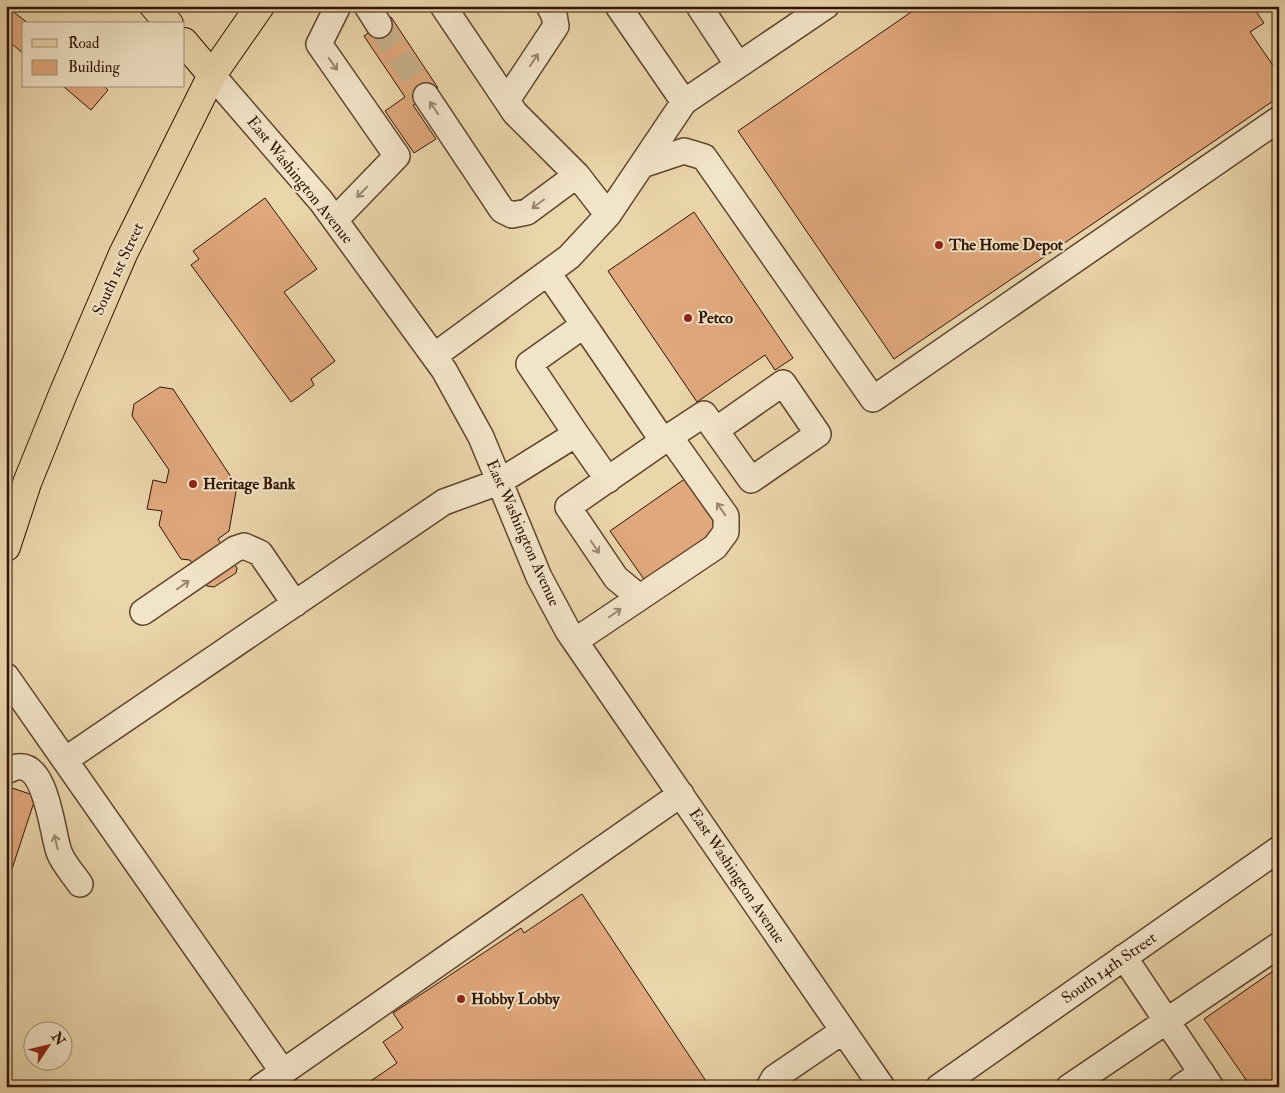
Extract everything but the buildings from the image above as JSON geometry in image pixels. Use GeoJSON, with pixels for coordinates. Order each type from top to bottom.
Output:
{"type":"FeatureCollection","features":[{"type":"Feature","properties":{"kind":"main road"},"geometry":{"type":"LineString","coordinates":[[154,6],[167,22]]}},
{"type":"Feature","properties":{"kind":"main road","name":"South 1st Street"},"geometry":{"type":"LineString","coordinates":[[9,532],[59,403],[123,254],[212,75],[260,6]]}},
{"type":"Feature","properties":{"kind":"main road","name":"East Washington Avenue"},"geometry":{"type":"LineString","coordinates":[[185,43],[212,75]]}},
{"type":"Feature","properties":{"kind":"street"},"geometry":{"type":"LineString","coordinates":[[335,220],[397,156],[319,44],[338,6]]}},
{"type":"Feature","properties":{"kind":"street"},"geometry":{"type":"LineString","coordinates":[[443,6],[515,113],[577,174],[608,215]]}},
{"type":"Feature","properties":{"kind":"street"},"geometry":{"type":"LineString","coordinates":[[507,100],[556,26],[554,15],[549,6]]}},
{"type":"Feature","properties":{"kind":"street"},"geometry":{"type":"LineString","coordinates":[[618,6],[684,102]]}},
{"type":"Feature","properties":{"kind":"street"},"geometry":{"type":"LineString","coordinates":[[699,6],[738,65]]}},
{"type":"Feature","properties":{"kind":"street"},"geometry":{"type":"LineString","coordinates":[[434,356],[569,257],[608,215],[684,102],[826,6]]}},
{"type":"Feature","properties":{"kind":"street","name":"East Washington Avenue"},"geometry":{"type":"LineString","coordinates":[[212,75],[321,201],[444,370],[481,437],[539,577],[575,641],[882,1087]]}},
{"type":"Feature","properties":{"kind":"street"},"geometry":{"type":"LineString","coordinates":[[426,96],[502,210],[512,215],[527,212],[577,174]]}},
{"type":"Feature","properties":{"kind":"street"},"geometry":{"type":"LineString","coordinates":[[642,165],[684,151],[704,157],[873,399],[1279,119]]}},
{"type":"Feature","properties":{"kind":"street"},"geometry":{"type":"LineString","coordinates":[[548,273],[667,439],[726,516],[726,532],[715,547],[575,641]]}},
{"type":"Feature","properties":{"kind":"street"},"geometry":{"type":"LineString","coordinates":[[584,325],[529,364],[608,480]]}},
{"type":"Feature","properties":{"kind":"street"},"geometry":{"type":"LineString","coordinates":[[639,597],[616,578],[568,507],[704,414],[716,430]]}},
{"type":"Feature","properties":{"kind":"street"},"geometry":{"type":"LineString","coordinates":[[65,760],[444,502],[499,482],[576,434]]}},
{"type":"Feature","properties":{"kind":"street"},"geometry":{"type":"LineString","coordinates":[[143,612],[235,549],[244,546],[260,553],[295,604]]}},
{"type":"Feature","properties":{"kind":"street"},"geometry":{"type":"LineString","coordinates":[[6,676],[65,760],[274,1081],[681,794]]}},
{"type":"Feature","properties":{"kind":"street"},"geometry":{"type":"LineString","coordinates":[[6,771],[18,766],[30,770],[42,786],[47,798],[59,854],[80,884]]}},
{"type":"Feature","properties":{"kind":"street","name":"South 14th Street"},"geometry":{"type":"LineString","coordinates":[[939,1087],[1279,849]]}},
{"type":"Feature","properties":{"kind":"street"},"geometry":{"type":"LineString","coordinates":[[1069,1087],[1279,945]]}},
{"type":"Feature","properties":{"kind":"street"},"geometry":{"type":"LineString","coordinates":[[1124,957],[1207,1080],[1182,1087]]}},
{"type":"Feature","properties":{"kind":"street"},"geometry":{"type":"LineString","coordinates":[[769,1087],[774,1078],[843,1031]]}},
{"type":"Feature","properties":{"kind":"tunnel"},"geometry":{"type":"LineString","coordinates":[[379,25],[426,96]]}},
{"type":"Feature","properties":{"kind":"place","name":"The Home Depot"},"geometry":{"type":"Point","coordinates":[939,245]}},
{"type":"Feature","properties":{"kind":"place","name":"Petco"},"geometry":{"type":"Point","coordinates":[688,318]}},
{"type":"Feature","properties":{"kind":"place","name":"Heritage Bank"},"geometry":{"type":"Point","coordinates":[193,484]}},
{"type":"Feature","properties":{"kind":"place","name":"Hobby Lobby"},"geometry":{"type":"Point","coordinates":[461,999]}}]}
